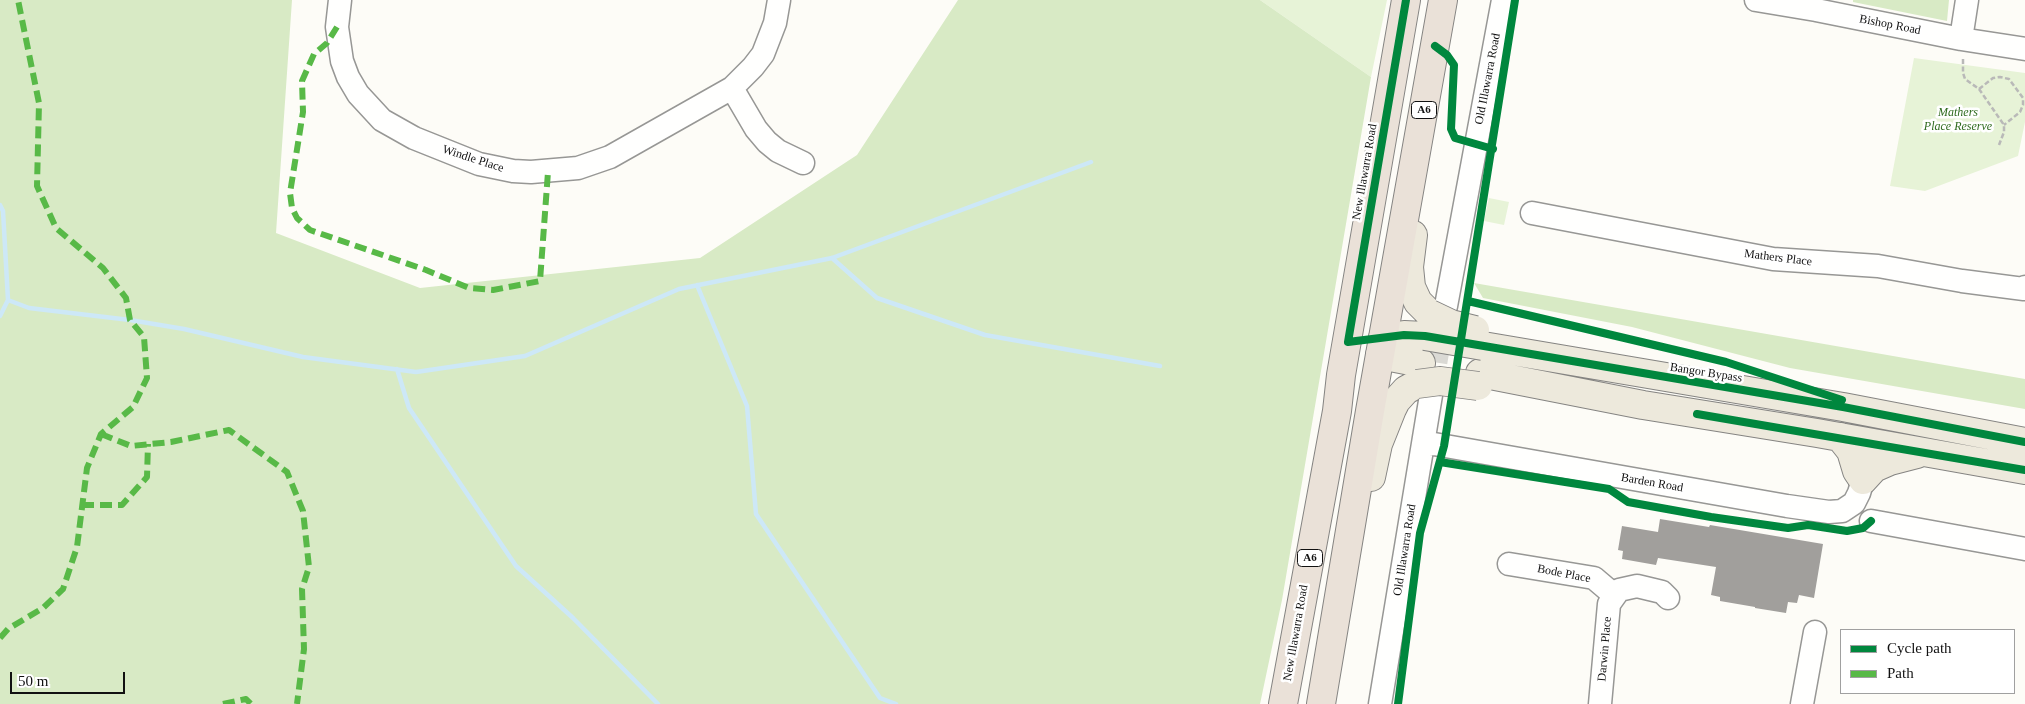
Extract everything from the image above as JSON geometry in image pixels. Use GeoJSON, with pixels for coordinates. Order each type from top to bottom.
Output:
{"type":"FeatureCollection","features":[{"type":"Feature","properties":{"kind":"highway","name":"New Illawarra Road"},"geometry":{"type":"LineString","coordinates":[[1283,704],[1337,411],[1406,0]]}},
{"type":"Feature","properties":{"kind":"highway","name":"A6"},"geometry":{"type":"LineString","coordinates":[[1321,704],[1443,0]]}},
{"type":"Feature","properties":{"kind":"highway"},"geometry":{"type":"LineString","coordinates":[[1347,345],[1382,346]]}},
{"type":"Feature","properties":{"kind":"main road"},"geometry":{"type":"LineString","coordinates":[[1413,173],[1420,204],[1410,252],[1409,277],[1414,296],[1434,319]]}},
{"type":"Feature","properties":{"kind":"main road","name":"Bangor Bypass"},"geometry":{"type":"LineString","coordinates":[[1382,346],[1434,319],[1484,339],[1596,366],[1843,407],[2025,442]]}},
{"type":"Feature","properties":{"kind":"main road"},"geometry":{"type":"LineString","coordinates":[[1382,346],[1423,381]]}},
{"type":"Feature","properties":{"kind":"main road"},"geometry":{"type":"LineString","coordinates":[[1352,518],[1368,495],[1378,444],[1396,401],[1406,390],[1423,381],[1479,380],[1840,437],[2025,470]]}},
{"type":"Feature","properties":{"kind":"main road"},"geometry":{"type":"LineString","coordinates":[[1840,437],[1851,451],[1862,480],[1874,468],[1890,460],[1923,453]]}},
{"type":"Feature","properties":{"kind":"street","name":"Windle Place"},"geometry":{"type":"LineString","coordinates":[[340,0],[337,26],[342,61],[352,83],[369,108],[382,120],[414,138],[479,164],[513,171],[548,172],[594,164],[626,149],[732,88],[763,54],[775,23],[779,0]]}},
{"type":"Feature","properties":{"kind":"street","name":"Old Illawarra Road"},"geometry":{"type":"LineString","coordinates":[[1434,319],[1503,0]]}},
{"type":"Feature","properties":{"kind":"street","name":"Bishop Road"},"geometry":{"type":"LineString","coordinates":[[1756,0],[2025,50]]}},
{"type":"Feature","properties":{"kind":"street"},"geometry":{"type":"LineString","coordinates":[[1964,39],[1967,0]]}},
{"type":"Feature","properties":{"kind":"street"},"geometry":{"type":"LineString","coordinates":[[732,88],[756,129],[768,142],[778,150],[803,163]]}},
{"type":"Feature","properties":{"kind":"street","name":"Mathers Place"},"geometry":{"type":"LineString","coordinates":[[1532,213],[1773,259],[1878,266],[1962,281],[2025,289]]}},
{"type":"Feature","properties":{"kind":"street","name":"Old Illawarra Road"},"geometry":{"type":"LineString","coordinates":[[1380,704],[1423,445],[1423,381]]}},
{"type":"Feature","properties":{"kind":"street","name":"Barden Road"},"geometry":{"type":"LineString","coordinates":[[1423,445],[1434,444],[1828,512],[1842,511],[1854,503],[1859,494],[1862,480]]}},
{"type":"Feature","properties":{"kind":"street"},"geometry":{"type":"LineString","coordinates":[[1871,521],[2025,550]]}},
{"type":"Feature","properties":{"kind":"street","name":"Bode Place"},"geometry":{"type":"LineString","coordinates":[[1509,564],[1594,578],[1614,596]]}},
{"type":"Feature","properties":{"kind":"street"},"geometry":{"type":"LineString","coordinates":[[1614,596],[1619,590],[1637,586],[1662,592],[1668,598]]}},
{"type":"Feature","properties":{"kind":"street","name":"Darwin Place"},"geometry":{"type":"LineString","coordinates":[[1600,704],[1609,604],[1614,596]]}},
{"type":"Feature","properties":{"kind":"street"},"geometry":{"type":"LineString","coordinates":[[1802,704],[1815,632]]}},
{"type":"Feature","properties":{"kind":"path"},"geometry":{"type":"LineString","coordinates":[[1964,39],[1963,73],[1965,79],[1979,88],[2004,125],[2004,132],[1999,145]]}},
{"type":"Feature","properties":{"kind":"path"},"geometry":{"type":"LineString","coordinates":[[1979,88],[1993,78],[2009,79],[2023,98],[2020,112],[2004,125]]}},
{"type":"Feature","properties":{"kind":"green space"},"geometry":{"type":"Polygon","coordinates":[[[0,0],[292,0],[276,233],[420,288],[700,258],[857,155],[958,0],[1260,0],[1371,77],[1282,600],[1260,704],[0,704],[0,0]]]}},
{"type":"Feature","properties":{"kind":"green space"},"geometry":{"type":"Polygon","coordinates":[[[1260,0],[1387,0],[1371,77],[1260,0]]]}},
{"type":"Feature","properties":{"kind":"green space"},"geometry":{"type":"Polygon","coordinates":[[[1853,0],[1949,0],[1947,21],[1853,2],[1853,0]]]}},
{"type":"Feature","properties":{"kind":"green space","name":"Mathers Place Reserve"},"geometry":{"type":"Polygon","coordinates":[[[1914,58],[2025,73],[2025,122],[2018,156],[1925,191],[1890,186],[1914,58]]]}},
{"type":"Feature","properties":{"kind":"green space"},"geometry":{"type":"Polygon","coordinates":[[[1489,198],[1509,202],[1504,225],[1484,221],[1489,198]]]}},
{"type":"Feature","properties":{"kind":"green space"},"geometry":{"type":"Polygon","coordinates":[[[1474,283],[2025,379],[2025,409],[1790,368],[1632,327],[1483,298],[1474,283]]]}},
{"type":"Feature","properties":{"kind":"building"},"geometry":{"type":"Polygon","coordinates":[[[1660,519],[1709,527],[1710,525],[1823,544],[1814,598],[1799,595],[1797,603],[1788,602],[1786,613],[1720,601],[1720,597],[1711,595],[1716,567],[1658,558],[1656,565],[1622,559],[1623,551],[1618,550],[1622,526],[1658,532],[1660,519]]]}},
{"type":"Feature","properties":{"kind":"waterway"},"geometry":{"type":"LineString","coordinates":[[8,300],[29,308],[130,320],[184,329],[303,357],[416,372],[525,356],[679,289],[832,258],[1091,162]]}},
{"type":"Feature","properties":{"kind":"waterway"},"geometry":{"type":"LineString","coordinates":[[0,205],[3,211],[8,300],[0,316]]}},
{"type":"Feature","properties":{"kind":"waterway"},"geometry":{"type":"LineString","coordinates":[[832,258],[877,298],[985,335],[1160,366]]}},
{"type":"Feature","properties":{"kind":"waterway"},"geometry":{"type":"LineString","coordinates":[[697,285],[747,406],[756,514],[880,698],[896,704]]}},
{"type":"Feature","properties":{"kind":"waterway"},"geometry":{"type":"LineString","coordinates":[[397,369],[409,408],[516,566],[573,618],[658,704]]}},
{"type":"Feature","properties":{"kind":"tunnel"},"geometry":{"type":"LineString","coordinates":[[1431,395],[1443,322]]}},
{"type":"Feature","properties":{"kind":"marked path"},"geometry":{"type":"LineString","coordinates":[[0,638],[8,629],[43,608],[63,589],[77,547],[87,468],[101,434],[133,407],[147,378],[144,337],[130,320],[126,298],[103,268],[56,228],[37,186],[39,103],[18,0]]}},
{"type":"Feature","properties":{"kind":"marked path"},"geometry":{"type":"LineString","coordinates":[[337,27],[327,43],[314,54],[302,81],[303,112],[290,193],[292,208],[297,218],[310,230],[426,270],[469,288],[493,290],[540,281],[548,172]]}},
{"type":"Feature","properties":{"kind":"marked path"},"geometry":{"type":"LineString","coordinates":[[101,434],[131,446],[171,442],[229,430],[287,472],[303,511],[309,567],[302,589],[304,649],[297,704]]}},
{"type":"Feature","properties":{"kind":"marked path"},"geometry":{"type":"LineString","coordinates":[[82,505],[122,505],[147,477],[148,444]]}},
{"type":"Feature","properties":{"kind":"marked path"},"geometry":{"type":"LineString","coordinates":[[223,704],[246,699],[251,704]]}},
{"type":"Feature","properties":{"kind":"cycle path"},"geometry":{"type":"LineString","coordinates":[[1406,0],[1348,342],[1404,335],[1425,336],[1843,407],[2025,442]]}},
{"type":"Feature","properties":{"kind":"cycle path"},"geometry":{"type":"LineString","coordinates":[[1398,704],[1420,533],[1444,446],[1515,0]]}},
{"type":"Feature","properties":{"kind":"cycle path"},"geometry":{"type":"LineString","coordinates":[[1435,46],[1447,55],[1454,65],[1451,129],[1455,138],[1493,149]]}},
{"type":"Feature","properties":{"kind":"cycle path"},"geometry":{"type":"LineString","coordinates":[[1468,301],[1726,362],[1842,400]]}},
{"type":"Feature","properties":{"kind":"cycle path"},"geometry":{"type":"LineString","coordinates":[[1697,414],[2025,470]]}},
{"type":"Feature","properties":{"kind":"cycle path"},"geometry":{"type":"LineString","coordinates":[[1440,462],[1609,489],[1628,502],[1788,528],[1808,525],[1847,531],[1863,528],[1871,521]]}}]}
